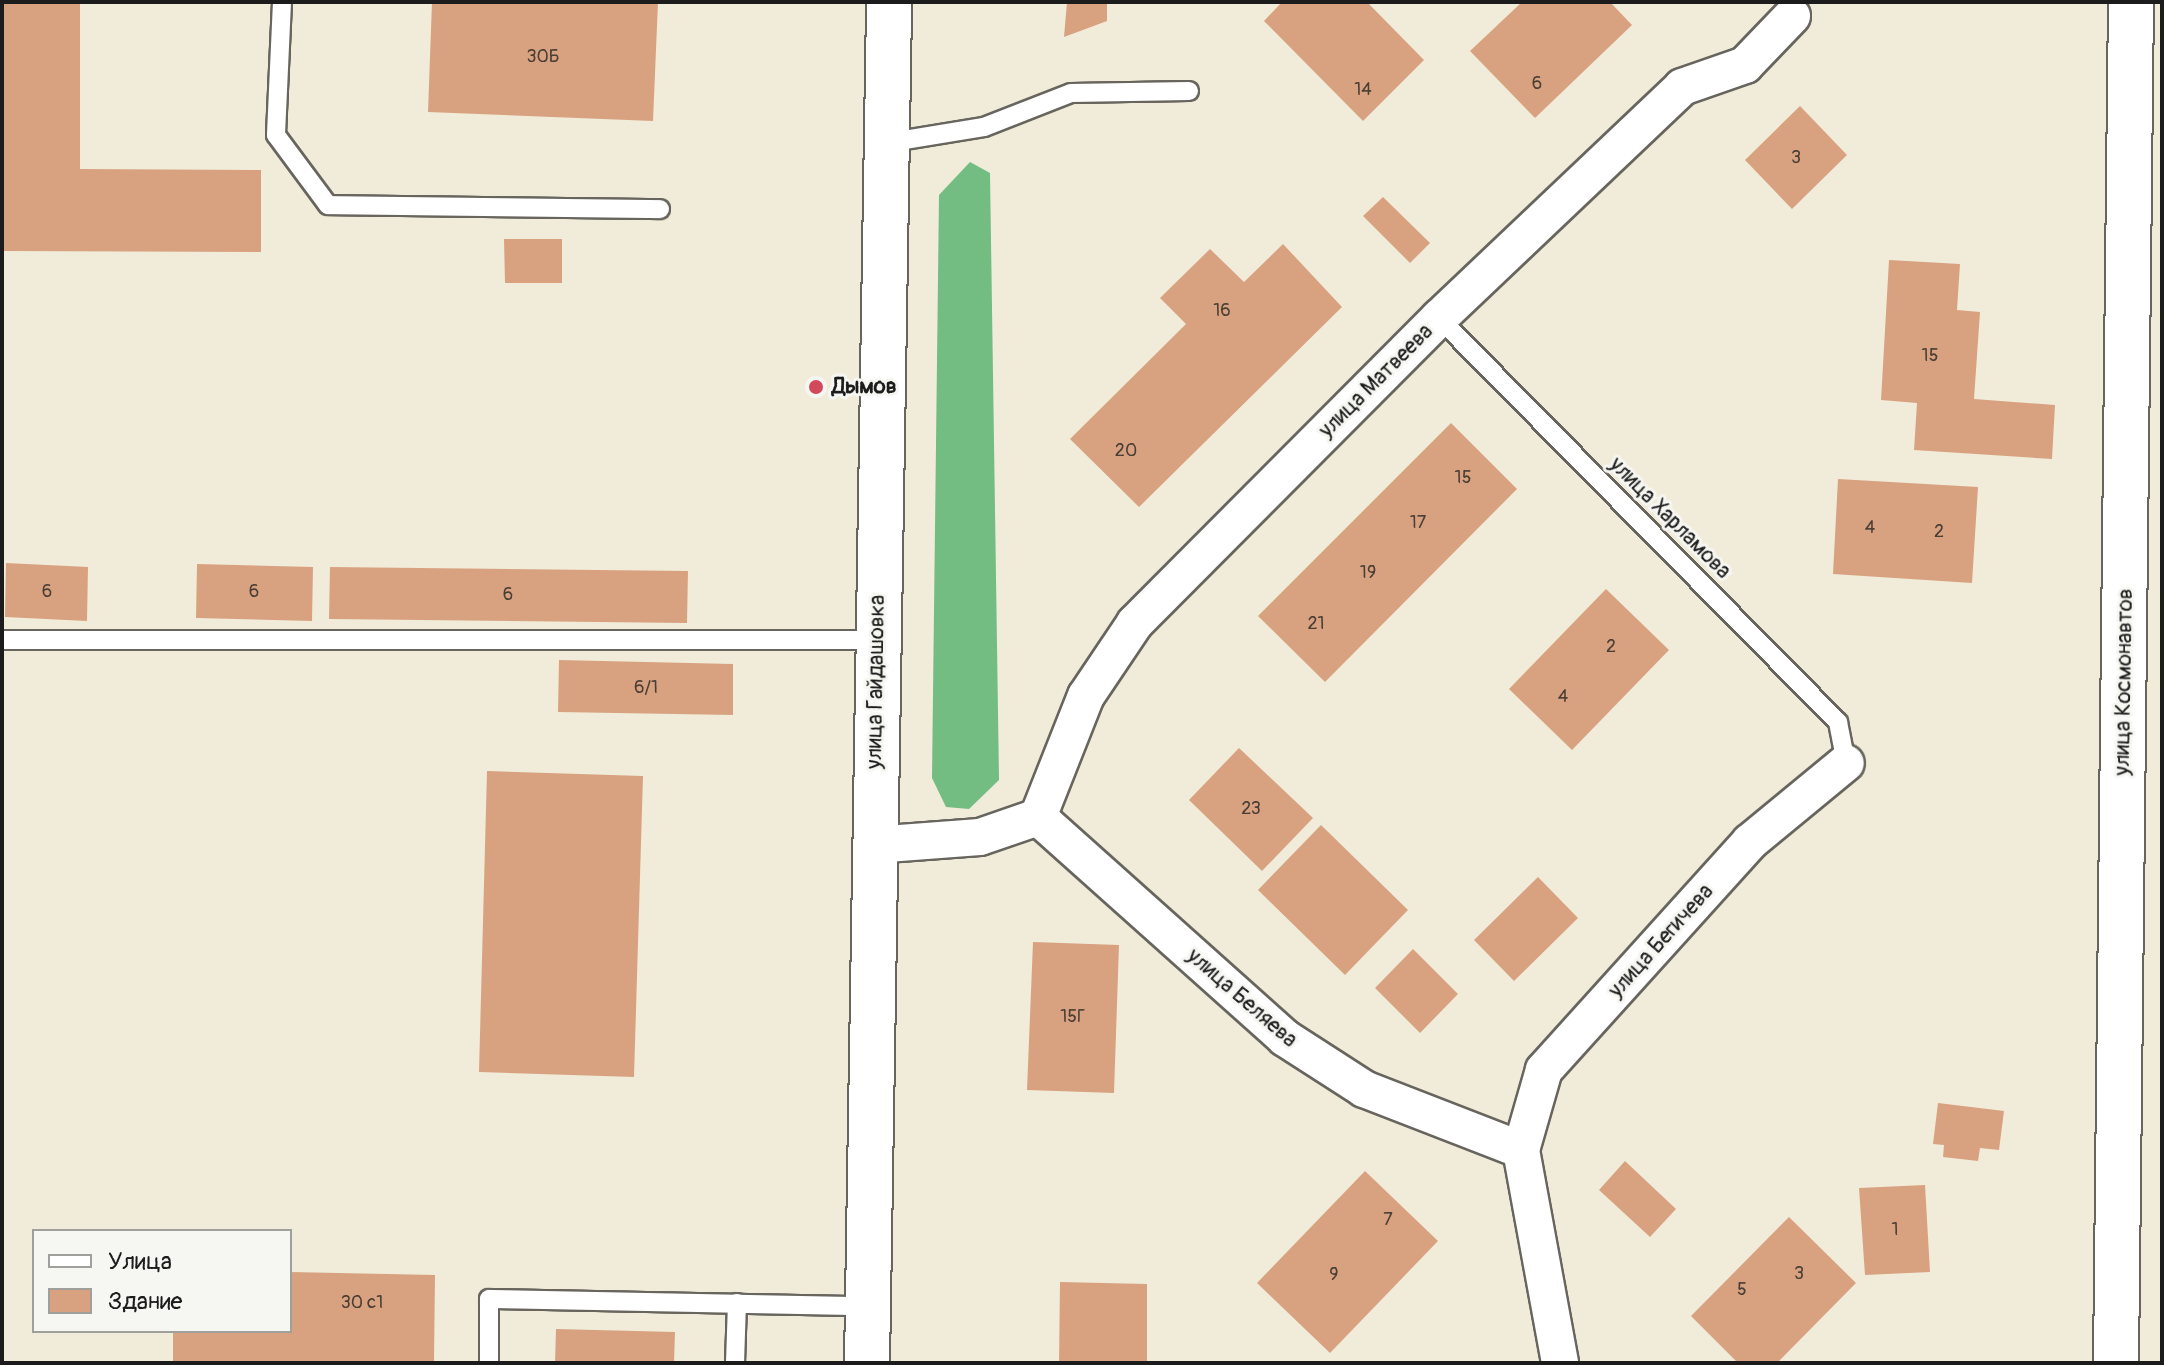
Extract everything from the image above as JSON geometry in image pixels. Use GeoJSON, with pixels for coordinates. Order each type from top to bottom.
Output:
{"type":"FeatureCollection","features":[{"type":"Feature","properties":{"kind":"main road","name":"улица Гайдашовка"},"geometry":{"type":"LineString","coordinates":[[867,1363],[889,2]]}},
{"type":"Feature","properties":{"kind":"main road","name":"улица Космонавтов"},"geometry":{"type":"LineString","coordinates":[[2116,1363],[2131,2]]}},
{"type":"Feature","properties":{"kind":"street","name":"улица Матвеева"},"geometry":{"type":"LineString","coordinates":[[1038,817],[1086,696],[1135,623],[1439,318],[1682,87],[1745,65],[1792,16]]}},
{"type":"Feature","properties":{"kind":"street","name":"улица Бегичева"},"geometry":{"type":"LineString","coordinates":[[1521,1150],[1544,1070],[1750,842],[1846,763]]}},
{"type":"Feature","properties":{"kind":"street"},"geometry":{"type":"LineString","coordinates":[[873,845],[980,837],[1038,817]]}},
{"type":"Feature","properties":{"kind":"street","name":"улица Беляева"},"geometry":{"type":"LineString","coordinates":[[1038,817],[1285,1038],[1364,1089],[1521,1150]]}},
{"type":"Feature","properties":{"kind":"street"},"geometry":{"type":"LineString","coordinates":[[1521,1150],[1560,1363]]}},
{"type":"Feature","properties":{"kind":"lane"},"geometry":{"type":"LineString","coordinates":[[282,2],[276,135],[328,205],[660,209]]}},
{"type":"Feature","properties":{"kind":"lane"},"geometry":{"type":"LineString","coordinates":[[886,143],[984,127],[1071,93],[1189,91]]}},
{"type":"Feature","properties":{"kind":"lane","name":"улица Харламова"},"geometry":{"type":"LineString","coordinates":[[1439,318],[1838,722],[1846,763]]}},
{"type":"Feature","properties":{"kind":"lane"},"geometry":{"type":"LineString","coordinates":[[2,640],[877,640]]}},
{"type":"Feature","properties":{"kind":"lane"},"geometry":{"type":"LineString","coordinates":[[489,1363],[489,1299],[868,1306]]}},
{"type":"Feature","properties":{"kind":"lane"},"geometry":{"type":"LineString","coordinates":[[735,1363],[737,1303]]}},
{"type":"Feature","properties":{"kind":"green space"},"geometry":{"type":"Polygon","coordinates":[[[970,162],[990,173],[999,780],[969,809],[946,807],[932,778],[939,195],[970,162]]]}},
{"type":"Feature","properties":{"kind":"building"},"geometry":{"type":"Polygon","coordinates":[[[2,2],[80,2],[80,169],[261,170],[261,252],[2,251],[2,2]]]}},
{"type":"Feature","properties":{"kind":"building"},"geometry":{"type":"Polygon","coordinates":[[[432,2],[658,2],[653,121],[428,112],[432,2]]]}},
{"type":"Feature","properties":{"kind":"building"},"geometry":{"type":"Polygon","coordinates":[[[1067,2],[1107,2],[1107,21],[1064,37],[1067,2]]]}},
{"type":"Feature","properties":{"kind":"building"},"geometry":{"type":"Polygon","coordinates":[[[1282,2],[1367,2],[1424,60],[1363,121],[1264,21],[1282,2]]]}},
{"type":"Feature","properties":{"kind":"building"},"geometry":{"type":"Polygon","coordinates":[[[1522,2],[1610,2],[1632,25],[1535,118],[1470,51],[1522,2]]]}},
{"type":"Feature","properties":{"kind":"building"},"geometry":{"type":"Polygon","coordinates":[[[1800,106],[1847,155],[1792,209],[1745,160],[1800,106]]]}},
{"type":"Feature","properties":{"kind":"building"},"geometry":{"type":"Polygon","coordinates":[[[1383,197],[1430,243],[1410,263],[1363,216],[1383,197]]]}},
{"type":"Feature","properties":{"kind":"building"},"geometry":{"type":"Polygon","coordinates":[[[504,239],[562,239],[562,283],[505,283],[504,239]]]}},
{"type":"Feature","properties":{"kind":"building"},"geometry":{"type":"Polygon","coordinates":[[[1283,244],[1342,307],[1139,507],[1070,439],[1186,324],[1160,298],[1210,249],[1244,282],[1283,244]]]}},
{"type":"Feature","properties":{"kind":"building"},"geometry":{"type":"Polygon","coordinates":[[[1889,260],[1960,264],[1957,310],[1980,312],[1974,399],[2055,405],[2052,459],[1914,450],[1917,403],[1881,400],[1889,260]]]}},
{"type":"Feature","properties":{"kind":"building"},"geometry":{"type":"Polygon","coordinates":[[[1451,423],[1517,489],[1325,682],[1258,616],[1451,423]]]}},
{"type":"Feature","properties":{"kind":"building"},"geometry":{"type":"Polygon","coordinates":[[[1838,479],[1978,487],[1972,583],[1833,574],[1838,479]]]}},
{"type":"Feature","properties":{"kind":"building"},"geometry":{"type":"Polygon","coordinates":[[[6,563],[88,567],[87,621],[5,617],[6,563]]]}},
{"type":"Feature","properties":{"kind":"building"},"geometry":{"type":"Polygon","coordinates":[[[197,564],[313,567],[312,621],[196,618],[197,564]]]}},
{"type":"Feature","properties":{"kind":"building"},"geometry":{"type":"Polygon","coordinates":[[[330,567],[688,571],[687,623],[329,619],[330,567]]]}},
{"type":"Feature","properties":{"kind":"building"},"geometry":{"type":"Polygon","coordinates":[[[1606,589],[1669,650],[1572,750],[1509,689],[1606,589]]]}},
{"type":"Feature","properties":{"kind":"building"},"geometry":{"type":"Polygon","coordinates":[[[559,660],[733,664],[733,715],[558,712],[559,660]]]}},
{"type":"Feature","properties":{"kind":"building"},"geometry":{"type":"Polygon","coordinates":[[[1239,748],[1313,818],[1262,871],[1189,800],[1239,748]]]}},
{"type":"Feature","properties":{"kind":"building"},"geometry":{"type":"Polygon","coordinates":[[[487,771],[643,776],[634,1077],[479,1072],[487,771]]]}},
{"type":"Feature","properties":{"kind":"building"},"geometry":{"type":"Polygon","coordinates":[[[1321,825],[1408,910],[1345,975],[1258,890],[1321,825]]]}},
{"type":"Feature","properties":{"kind":"building"},"geometry":{"type":"Polygon","coordinates":[[[1538,877],[1578,918],[1514,981],[1474,940],[1538,877]]]}},
{"type":"Feature","properties":{"kind":"building"},"geometry":{"type":"Polygon","coordinates":[[[1033,942],[1119,945],[1114,1093],[1027,1090],[1033,942]]]}},
{"type":"Feature","properties":{"kind":"building"},"geometry":{"type":"Polygon","coordinates":[[[1413,949],[1458,994],[1420,1033],[1375,988],[1413,949]]]}},
{"type":"Feature","properties":{"kind":"building"},"geometry":{"type":"Polygon","coordinates":[[[1938,1103],[2004,1111],[1999,1150],[1980,1148],[1978,1161],[1943,1157],[1944,1145],[1933,1144],[1938,1103]]]}},
{"type":"Feature","properties":{"kind":"building"},"geometry":{"type":"Polygon","coordinates":[[[1625,1161],[1676,1209],[1650,1237],[1599,1190],[1625,1161]]]}},
{"type":"Feature","properties":{"kind":"building"},"geometry":{"type":"Polygon","coordinates":[[[1365,1171],[1438,1241],[1330,1353],[1257,1283],[1365,1171]]]}},
{"type":"Feature","properties":{"kind":"building"},"geometry":{"type":"Polygon","coordinates":[[[1925,1185],[1930,1272],[1865,1275],[1859,1188],[1925,1185]]]}},
{"type":"Feature","properties":{"kind":"building"},"geometry":{"type":"Polygon","coordinates":[[[1789,1217],[1856,1283],[1777,1363],[1738,1363],[1691,1316],[1789,1217]]]}},
{"type":"Feature","properties":{"kind":"building"},"geometry":{"type":"Polygon","coordinates":[[[292,1272],[435,1275],[434,1363],[173,1363],[173,1333],[292,1333],[292,1272]]]}},
{"type":"Feature","properties":{"kind":"building"},"geometry":{"type":"Polygon","coordinates":[[[1060,1282],[1147,1284],[1147,1363],[1059,1363],[1060,1282]]]}},
{"type":"Feature","properties":{"kind":"building"},"geometry":{"type":"Polygon","coordinates":[[[556,1329],[675,1332],[674,1363],[555,1363],[556,1329]]]}},
{"type":"Feature","properties":{"kind":"place","name":"Дымов"},"geometry":{"type":"Point","coordinates":[816,387]}}]}
